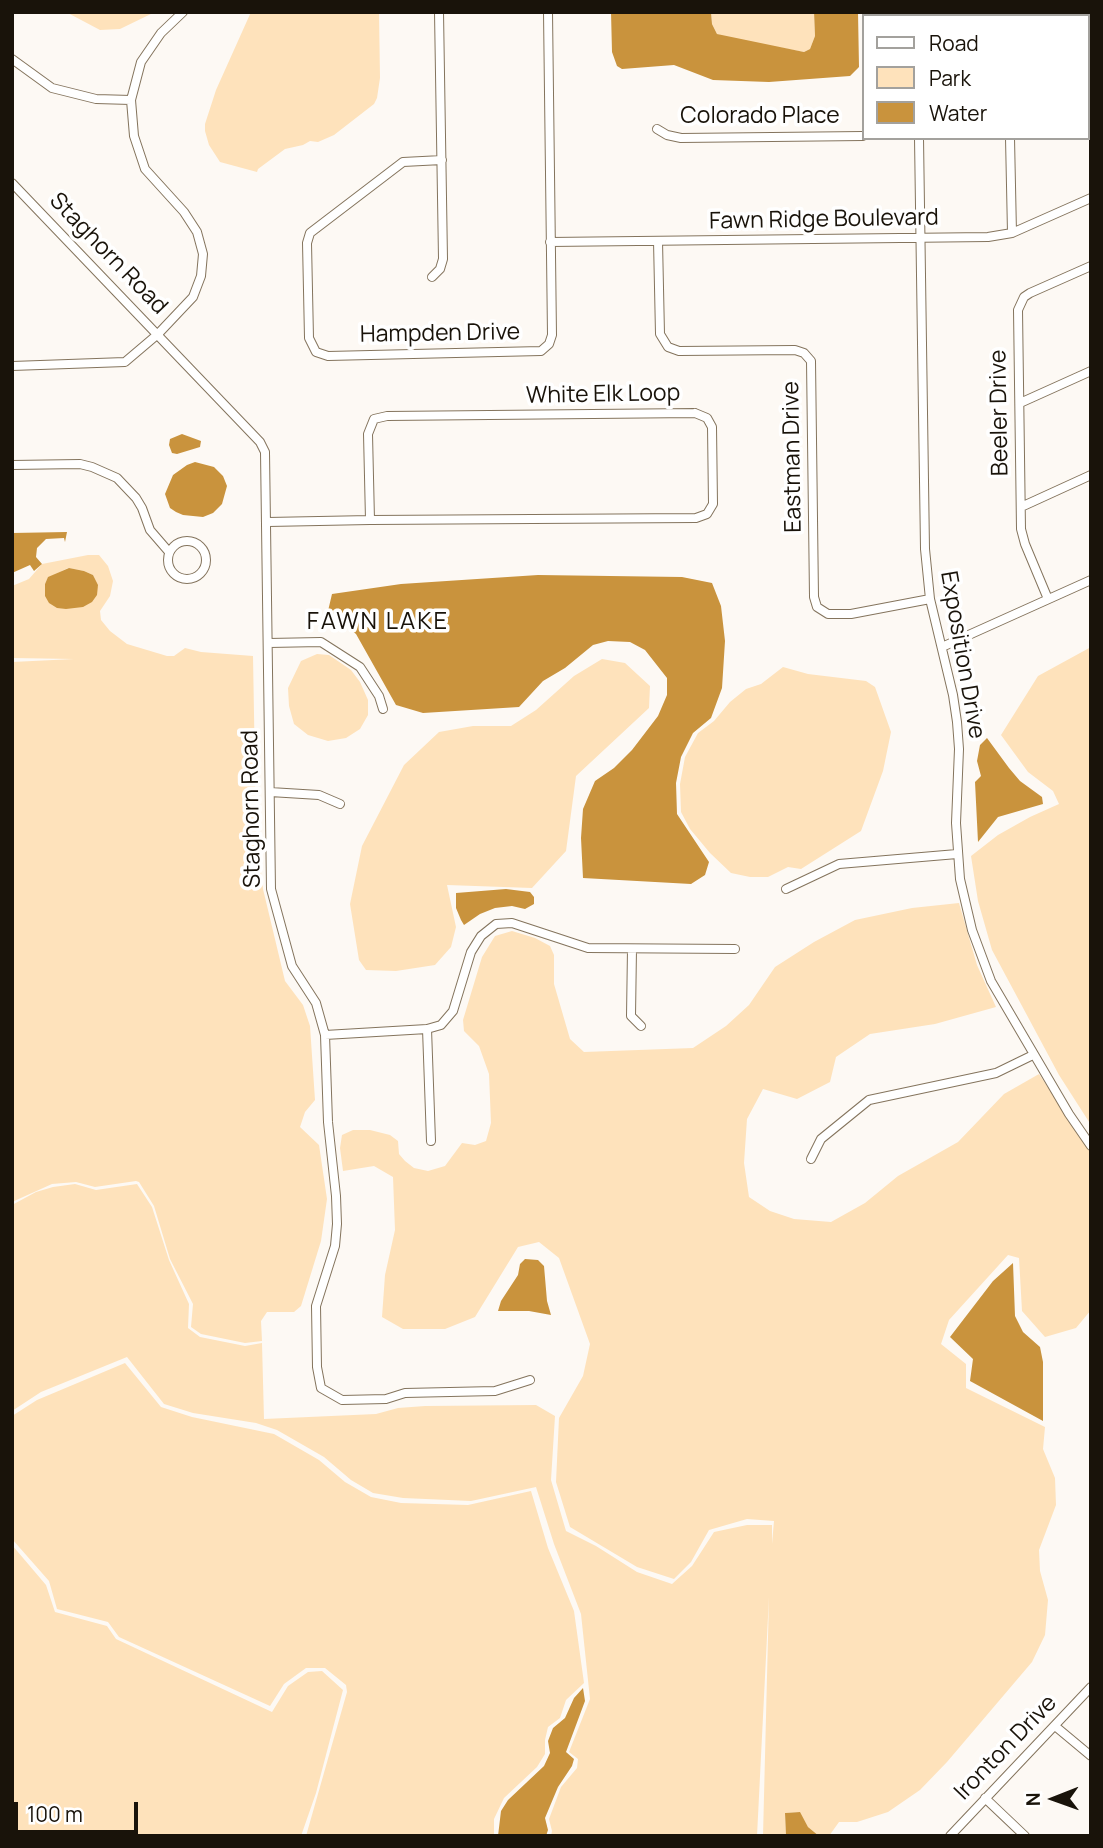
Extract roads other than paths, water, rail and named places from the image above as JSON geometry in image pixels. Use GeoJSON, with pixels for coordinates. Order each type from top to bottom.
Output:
{"type":"FeatureCollection","features":[{"type":"Feature","properties":{"kind":"street"},"geometry":{"type":"LineString","coordinates":[[12,366],[125,362],[158,334],[193,298],[201,276],[203,254],[197,232],[184,212],[145,169],[134,136],[131,100],[141,62],[161,33],[183,12]]}},
{"type":"Feature","properties":{"kind":"street"},"geometry":{"type":"LineString","coordinates":[[432,277],[440,269],[443,259],[439,12]]}},
{"type":"Feature","properties":{"kind":"street","name":"Hampden Drive"},"geometry":{"type":"LineString","coordinates":[[442,160],[403,162],[310,233],[307,243],[309,338],[316,352],[328,356],[541,351],[549,344],[552,335],[548,12]]}},
{"type":"Feature","properties":{"kind":"street"},"geometry":{"type":"LineString","coordinates":[[12,59],[52,88],[96,99],[131,100]]}},
{"type":"Feature","properties":{"kind":"street","name":"Colorado Place"},"geometry":{"type":"LineString","coordinates":[[657,129],[667,135],[681,138],[862,136]]}},
{"type":"Feature","properties":{"kind":"street","name":"Exposition Drive"},"geometry":{"type":"LineString","coordinates":[[919,140],[925,549],[930,599],[953,695],[959,749],[957,854],[965,903],[981,956],[1004,1005],[1091,1146]]}},
{"type":"Feature","properties":{"kind":"street"},"geometry":{"type":"LineString","coordinates":[[1010,140],[1012,233]]}},
{"type":"Feature","properties":{"kind":"street","name":"Staghorn Road"},"geometry":{"type":"LineString","coordinates":[[12,183],[264,448],[268,522],[271,889],[292,966],[316,1003],[325,1035],[328,1122],[337,1224],[335,1246],[316,1306],[317,1367],[321,1388],[342,1400],[386,1399],[405,1393],[495,1391],[530,1380]]}},
{"type":"Feature","properties":{"kind":"street","name":"Fawn Ridge Boulevard"},"geometry":{"type":"LineString","coordinates":[[551,242],[988,237],[1012,233],[1091,198]]}},
{"type":"Feature","properties":{"kind":"street","name":"Eastman Drive"},"geometry":{"type":"LineString","coordinates":[[659,241],[660,334],[668,347],[679,351],[795,350],[804,353],[811,362],[814,597],[817,607],[828,614],[851,614],[930,599]]}},
{"type":"Feature","properties":{"kind":"street","name":"Beeler Drive"},"geometry":{"type":"LineString","coordinates":[[1048,599],[1021,529],[1018,310],[1020,303],[1030,292],[1091,266]]}},
{"type":"Feature","properties":{"kind":"street"},"geometry":{"type":"LineString","coordinates":[[1020,403],[1091,370]]}},
{"type":"Feature","properties":{"kind":"street","name":"White Elk Loop"},"geometry":{"type":"LineString","coordinates":[[268,522],[696,518],[708,514],[713,503],[712,427],[707,418],[695,413],[387,416],[374,419],[368,434],[370,520]]}},
{"type":"Feature","properties":{"kind":"street"},"geometry":{"type":"LineString","coordinates":[[12,466],[79,464],[117,478],[136,498],[150,530],[169,552],[168,564],[171,570],[180,578],[192,578],[205,565],[201,547],[190,541],[178,543],[169,552]]}},
{"type":"Feature","properties":{"kind":"street"},"geometry":{"type":"LineString","coordinates":[[1021,507],[1091,475]]}},
{"type":"Feature","properties":{"kind":"street"},"geometry":{"type":"LineString","coordinates":[[942,647],[1091,580]]}},
{"type":"Feature","properties":{"kind":"street"},"geometry":{"type":"LineString","coordinates":[[269,643],[321,642],[360,667],[379,696],[383,709]]}},
{"type":"Feature","properties":{"kind":"street"},"geometry":{"type":"LineString","coordinates":[[270,792],[319,794],[340,804]]}},
{"type":"Feature","properties":{"kind":"street"},"geometry":{"type":"LineString","coordinates":[[786,890],[839,864],[957,854]]}},
{"type":"Feature","properties":{"kind":"street"},"geometry":{"type":"LineString","coordinates":[[325,1035],[427,1030],[441,1025],[453,1011],[471,952],[481,936],[496,924],[512,923],[588,948],[735,949]]}},
{"type":"Feature","properties":{"kind":"street"},"geometry":{"type":"LineString","coordinates":[[632,949],[631,1016],[641,1026]]}},
{"type":"Feature","properties":{"kind":"street"},"geometry":{"type":"LineString","coordinates":[[427,1030],[431,1141]]}},
{"type":"Feature","properties":{"kind":"street"},"geometry":{"type":"LineString","coordinates":[[811,1159],[821,1139],[869,1100],[996,1073],[1033,1055]]}},
{"type":"Feature","properties":{"kind":"street","name":"Ironton Drive"},"geometry":{"type":"LineString","coordinates":[[950,1836],[1091,1687]]}},
{"type":"Feature","properties":{"kind":"street"},"geometry":{"type":"LineString","coordinates":[[1055,1726],[1091,1756]]}},
{"type":"Feature","properties":{"kind":"street"},"geometry":{"type":"LineString","coordinates":[[985,1798],[1025,1836]]}},
{"type":"Feature","properties":{"kind":"water"},"geometry":{"type":"Polygon","coordinates":[[[611,12],[711,12],[712,24],[717,34],[804,52],[810,49],[815,36],[814,12],[858,12],[859,67],[850,76],[769,82],[713,80],[674,65],[622,69],[617,66],[612,52],[611,12]]]}},
{"type":"Feature","properties":{"kind":"water"},"geometry":{"type":"Polygon","coordinates":[[[182,434],[201,441],[200,447],[172,453],[170,439],[182,434]]]}},
{"type":"Feature","properties":{"kind":"water"},"geometry":{"type":"Polygon","coordinates":[[[195,462],[214,467],[223,476],[227,486],[222,504],[213,513],[203,517],[176,512],[170,508],[165,494],[173,475],[195,462]]]}},
{"type":"Feature","properties":{"kind":"water"},"geometry":{"type":"Polygon","coordinates":[[[67,532],[65,542],[64,538],[46,539],[37,548],[36,557],[42,564],[34,571],[30,565],[12,573],[12,533],[67,532]]]}},
{"type":"Feature","properties":{"kind":"water"},"geometry":{"type":"Polygon","coordinates":[[[69,568],[93,575],[98,585],[97,595],[83,607],[57,608],[49,603],[45,596],[45,584],[48,577],[69,568]]]}},
{"type":"Feature","properties":{"kind":"water"},"geometry":{"type":"Polygon","coordinates":[[[538,575],[682,577],[712,583],[721,606],[725,641],[722,688],[711,718],[693,733],[681,757],[676,783],[677,814],[709,862],[705,875],[691,884],[583,878],[583,809],[595,781],[614,768],[632,750],[658,716],[667,695],[667,678],[645,650],[630,642],[608,641],[593,645],[565,668],[543,681],[519,707],[423,713],[396,705],[356,634],[328,611],[332,594],[401,584],[538,575]]]}},
{"type":"Feature","properties":{"kind":"water"},"geometry":{"type":"Polygon","coordinates":[[[987,738],[1020,781],[1042,797],[1043,804],[998,817],[978,842],[975,782],[981,776],[977,761],[980,745],[987,738]]]}},
{"type":"Feature","properties":{"kind":"water"},"geometry":{"type":"Polygon","coordinates":[[[506,889],[530,892],[534,897],[534,904],[525,909],[512,906],[495,908],[464,925],[456,908],[456,893],[506,889]]]}},
{"type":"Feature","properties":{"kind":"water"},"geometry":{"type":"Polygon","coordinates":[[[525,1259],[538,1260],[544,1266],[551,1315],[529,1311],[498,1311],[501,1301],[518,1275],[520,1264],[525,1259]]]}},
{"type":"Feature","properties":{"kind":"water"},"geometry":{"type":"Polygon","coordinates":[[[1013,1263],[1015,1316],[1023,1332],[1040,1347],[1043,1362],[1043,1421],[970,1381],[973,1359],[950,1337],[993,1281],[1013,1263]]]}},
{"type":"Feature","properties":{"kind":"water"},"geometry":{"type":"Polygon","coordinates":[[[583,1688],[585,1701],[566,1752],[574,1759],[545,1818],[548,1830],[546,1836],[498,1836],[501,1811],[508,1800],[544,1766],[550,1753],[548,1741],[553,1728],[565,1718],[574,1698],[583,1688]]]}},
{"type":"Feature","properties":{"kind":"water"},"geometry":{"type":"Polygon","coordinates":[[[800,1812],[808,1827],[819,1836],[786,1836],[785,1813],[800,1812]]]}},
{"type":"Feature","properties":{"kind":"district","name":"FAWN LAKE"},"geometry":{"type":"Point","coordinates":[378,622]}}]}
